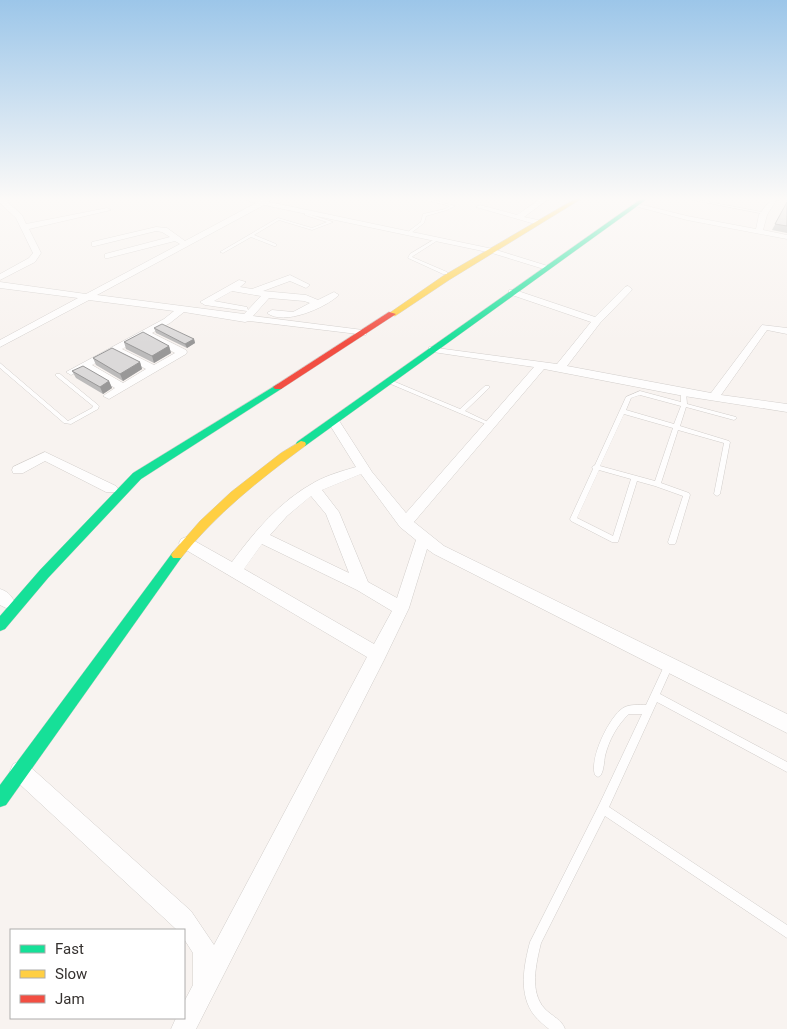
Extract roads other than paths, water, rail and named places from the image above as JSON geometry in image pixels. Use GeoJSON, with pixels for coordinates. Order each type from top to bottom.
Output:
{"type":"FeatureCollection","features":[{"type":"Feature","properties":{"kind":"street"},"geometry":{"type":"LineString","coordinates":[[0,279],[32,260],[37,254],[34,247]]}},
{"type":"Feature","properties":{"kind":"street"},"geometry":{"type":"LineString","coordinates":[[103,247],[112,255],[142,247]]}},
{"type":"Feature","properties":{"kind":"street"},"geometry":{"type":"LineString","coordinates":[[0,344],[179,247]]}},
{"type":"Feature","properties":{"kind":"street"},"geometry":{"type":"LineString","coordinates":[[475,247],[547,267]]}},
{"type":"Feature","properties":{"kind":"street"},"geometry":{"type":"LineString","coordinates":[[0,625],[44,574],[137,476],[495,247]]}},
{"type":"Feature","properties":{"kind":"street"},"geometry":{"type":"LineString","coordinates":[[2,601],[130,471],[360,333],[445,273],[495,247]]}},
{"type":"Feature","properties":{"kind":"street"},"geometry":{"type":"LineString","coordinates":[[0,800],[186,543],[236,494],[282,458],[576,247]]}},
{"type":"Feature","properties":{"kind":"street"},"geometry":{"type":"LineString","coordinates":[[253,293],[287,278],[306,285]]}},
{"type":"Feature","properties":{"kind":"street"},"geometry":{"type":"LineString","coordinates":[[0,279],[181,310],[249,314],[294,315],[334,295]]}},
{"type":"Feature","properties":{"kind":"street"},"geometry":{"type":"LineString","coordinates":[[242,282],[205,302],[318,329],[360,333]]}},
{"type":"Feature","properties":{"kind":"street"},"geometry":{"type":"LineString","coordinates":[[0,285],[249,314]]}},
{"type":"Feature","properties":{"kind":"street"},"geometry":{"type":"LineString","coordinates":[[232,288],[267,295],[306,298],[318,303]]}},
{"type":"Feature","properties":{"kind":"street"},"geometry":{"type":"LineString","coordinates":[[560,368],[598,321],[628,289]]}},
{"type":"Feature","properties":{"kind":"street"},"geometry":{"type":"LineString","coordinates":[[512,292],[598,321]]}},
{"type":"Feature","properties":{"kind":"street"},"geometry":{"type":"LineString","coordinates":[[249,314],[267,295]]}},
{"type":"Feature","properties":{"kind":"street"},"geometry":{"type":"LineString","coordinates":[[71,372],[181,310]]}},
{"type":"Feature","properties":{"kind":"street"},"geometry":{"type":"LineString","coordinates":[[713,398],[765,327],[787,331]]}},
{"type":"Feature","properties":{"kind":"street"},"geometry":{"type":"LineString","coordinates":[[109,396],[182,352],[145,332]]}},
{"type":"Feature","properties":{"kind":"street"},"geometry":{"type":"LineString","coordinates":[[115,348],[154,369]]}},
{"type":"Feature","properties":{"kind":"street"},"geometry":{"type":"LineString","coordinates":[[433,349],[560,368],[684,399],[713,398],[787,408]]}},
{"type":"Feature","properties":{"kind":"street"},"geometry":{"type":"LineString","coordinates":[[84,365],[123,388]]}},
{"type":"Feature","properties":{"kind":"street"},"geometry":{"type":"LineString","coordinates":[[405,524],[540,366]]}},
{"type":"Feature","properties":{"kind":"street"},"geometry":{"type":"LineString","coordinates":[[334,422],[363,469],[405,524],[423,540],[438,550],[787,724]]}},
{"type":"Feature","properties":{"kind":"street"},"geometry":{"type":"LineString","coordinates":[[18,470],[45,456],[111,489]]}},
{"type":"Feature","properties":{"kind":"street"},"geometry":{"type":"LineString","coordinates":[[234,572],[259,536],[286,509],[314,489],[363,469]]}},
{"type":"Feature","properties":{"kind":"street"},"geometry":{"type":"LineString","coordinates":[[314,489],[332,512],[362,586]]}},
{"type":"Feature","properties":{"kind":"street"},"geometry":{"type":"LineString","coordinates":[[259,536],[362,586],[401,608]]}},
{"type":"Feature","properties":{"kind":"street"},"geometry":{"type":"LineString","coordinates":[[183,1029],[401,608],[423,540]]}},
{"type":"Feature","properties":{"kind":"street"},"geometry":{"type":"LineString","coordinates":[[186,543],[378,654]]}},
{"type":"Feature","properties":{"kind":"street"},"geometry":{"type":"LineString","coordinates":[[20,771],[183,919],[205,950],[205,986]]}},
{"type":"Feature","properties":{"kind":"lane"},"geometry":{"type":"LineString","coordinates":[[222,252],[231,247]]}},
{"type":"Feature","properties":{"kind":"lane"},"geometry":{"type":"LineString","coordinates":[[426,247],[411,255],[410,258],[420,264],[445,273]]}},
{"type":"Feature","properties":{"kind":"lane"},"geometry":{"type":"LineString","coordinates":[[0,365],[66,422],[69,423],[95,409],[96,406],[58,375]]}},
{"type":"Feature","properties":{"kind":"lane"},"geometry":{"type":"LineString","coordinates":[[388,381],[485,422]]}},
{"type":"Feature","properties":{"kind":"lane"},"geometry":{"type":"LineString","coordinates":[[461,412],[487,387]]}},
{"type":"Feature","properties":{"kind":"lane"},"geometry":{"type":"LineString","coordinates":[[635,478],[615,540],[573,519],[628,397],[640,393],[684,399],[734,418]]}},
{"type":"Feature","properties":{"kind":"lane"},"geometry":{"type":"LineString","coordinates":[[657,484],[684,399]]}},
{"type":"Feature","properties":{"kind":"lane"},"geometry":{"type":"LineString","coordinates":[[622,411],[727,442],[717,494]]}},
{"type":"Feature","properties":{"kind":"lane"},"geometry":{"type":"LineString","coordinates":[[595,467],[657,484],[687,495],[672,542]]}},
{"type":"Feature","properties":{"kind":"lane"},"geometry":{"type":"LineString","coordinates":[[559,1029],[536,1009],[530,986],[529,965],[536,942],[603,810],[669,665]]}},
{"type":"Feature","properties":{"kind":"lane"},"geometry":{"type":"LineString","coordinates":[[655,696],[787,767]]}},
{"type":"Feature","properties":{"kind":"lane"},"geometry":{"type":"LineString","coordinates":[[598,772],[598,759],[617,720],[627,710],[649,709]]}},
{"type":"Feature","properties":{"kind":"lane"},"geometry":{"type":"LineString","coordinates":[[603,810],[787,932]]}}]}
